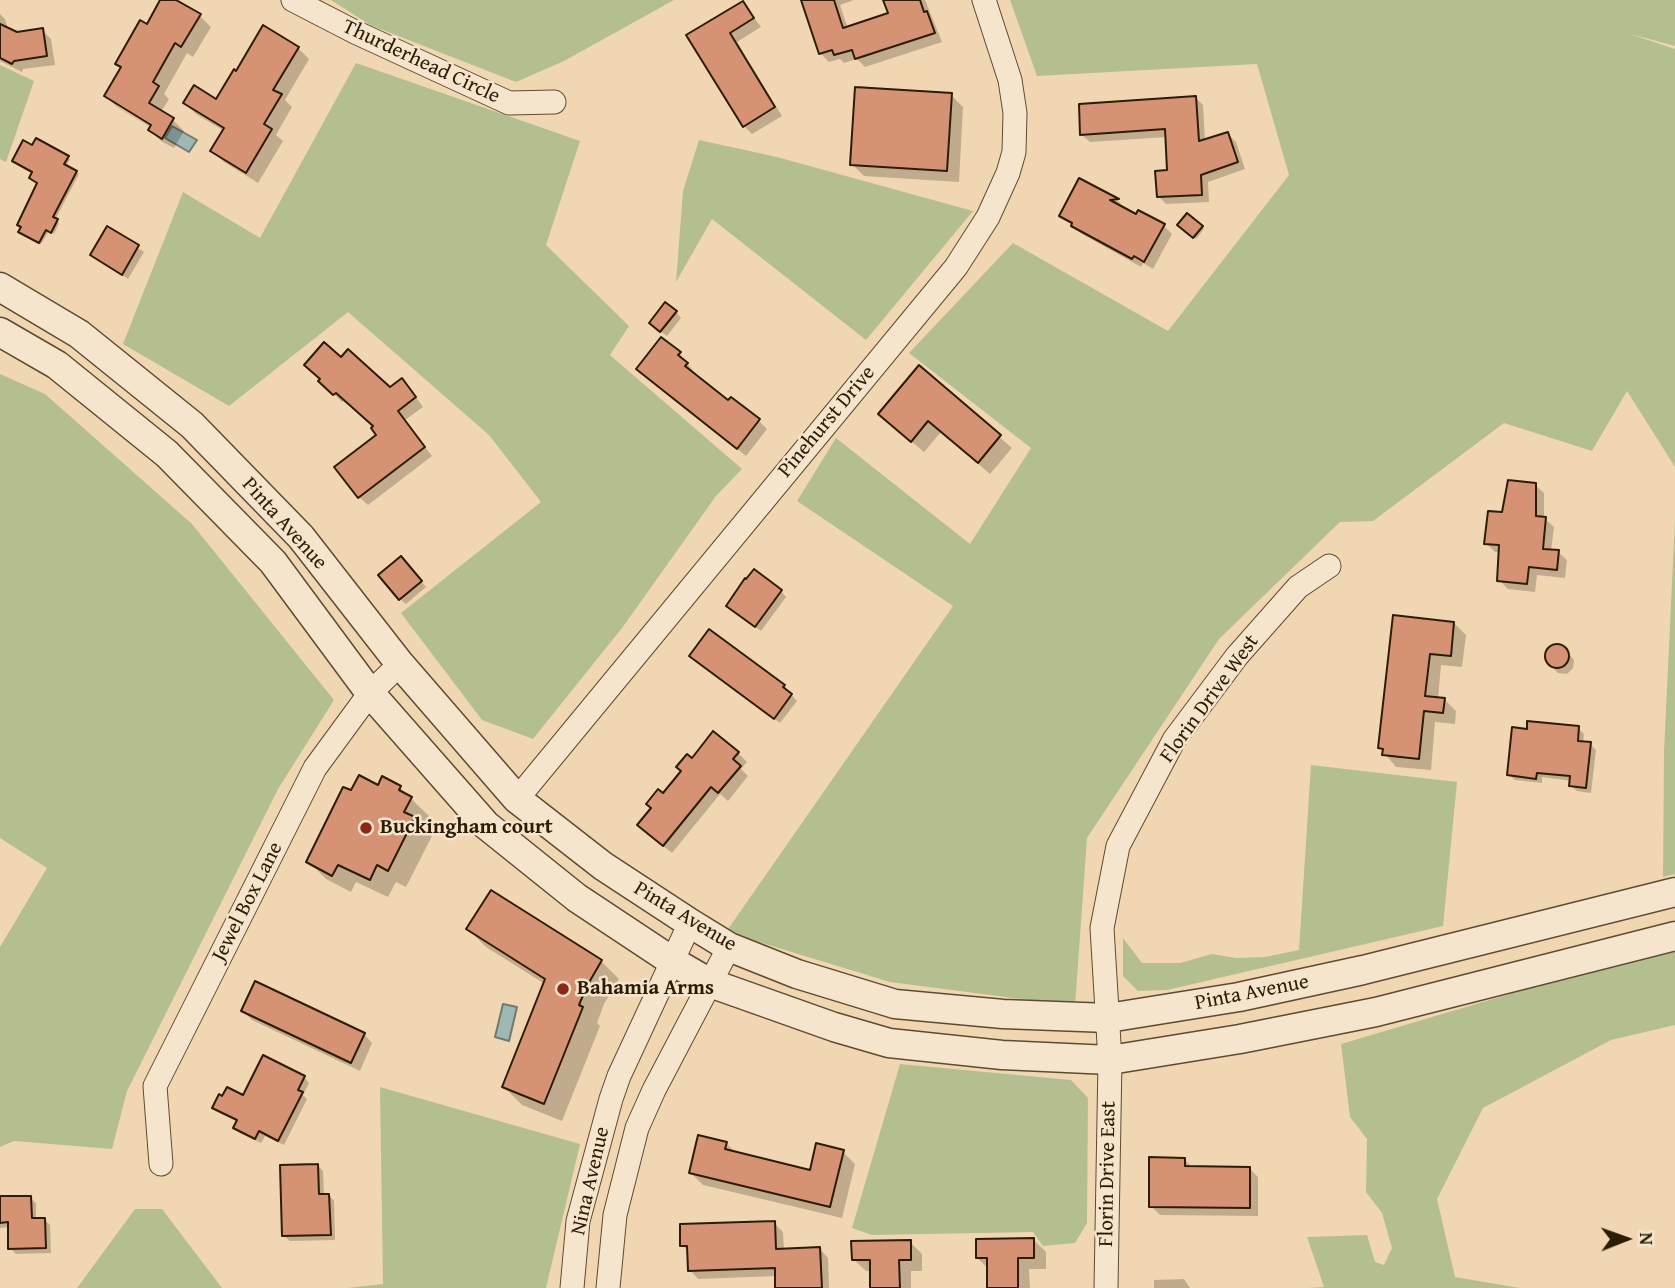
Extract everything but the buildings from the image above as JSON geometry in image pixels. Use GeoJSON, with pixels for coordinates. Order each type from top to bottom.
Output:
{"type":"FeatureCollection","features":[{"type":"Feature","properties":{"kind":"street","name":"Thurderhead Circle"},"geometry":{"type":"LineString","coordinates":[[293,0],[355,32],[509,103],[554,102]]}},
{"type":"Feature","properties":{"kind":"street","name":"Pinehurst Drive"},"geometry":{"type":"LineString","coordinates":[[517,799],[956,267],[988,217],[1008,173],[1014,152],[1015,113],[1010,80],[984,0]]}},
{"type":"Feature","properties":{"kind":"street","name":"Pinta Avenue"},"geometry":{"type":"LineString","coordinates":[[0,287],[79,334],[192,425],[301,537],[400,664],[517,799],[603,866],[729,947],[797,974],[895,1004],[1003,1014],[1108,1018],[1239,997],[1363,970],[1675,892]]}},
{"type":"Feature","properties":{"kind":"street","name":"Pinta Avenue"},"geometry":{"type":"LineString","coordinates":[[0,331],[57,365],[167,454],[273,562],[370,693],[486,825],[577,898],[710,983],[834,1027],[889,1043],[1002,1055],[1110,1060],[1240,1039],[1376,1012],[1675,936]]}},
{"type":"Feature","properties":{"kind":"street"},"geometry":{"type":"LineString","coordinates":[[167,454],[192,425]]}},
{"type":"Feature","properties":{"kind":"street","name":"Florin Drive West"},"geometry":{"type":"LineString","coordinates":[[1110,1060],[1102,929],[1118,846],[1174,740],[1205,698],[1237,656],[1298,587],[1329,566]]}},
{"type":"Feature","properties":{"kind":"street","name":"Jewel Box Lane"},"geometry":{"type":"LineString","coordinates":[[161,1164],[155,1086],[316,768],[370,693],[400,664]]}},
{"type":"Feature","properties":{"kind":"street","name":"Nina Avenue"},"geometry":{"type":"LineString","coordinates":[[572,1288],[578,1221],[619,1076],[691,923]]}},
{"type":"Feature","properties":{"kind":"street","name":"Nina Avenue"},"geometry":{"type":"LineString","coordinates":[[608,1288],[615,1215],[637,1128],[729,947]]}},
{"type":"Feature","properties":{"kind":"street","name":"Florin Drive East"},"geometry":{"type":"LineString","coordinates":[[1106,1288],[1110,1060]]}},
{"type":"Feature","properties":{"kind":"street"},"geometry":{"type":"LineString","coordinates":[[619,1076],[654,1090]]}},
{"type":"Feature","properties":{"kind":"green space"},"geometry":{"type":"Polygon","coordinates":[[[331,0],[674,0],[564,61],[516,82],[370,25],[331,0]]]}},
{"type":"Feature","properties":{"kind":"green space"},"geometry":{"type":"Polygon","coordinates":[[[1010,0],[1675,0],[1675,46],[1630,34],[1675,49],[1675,467],[1627,391],[1592,451],[1504,423],[1373,521],[1340,522],[1219,639],[1087,838],[1075,1006],[890,982],[726,932],[953,606],[797,501],[836,438],[970,544],[1031,448],[909,353],[1013,243],[1168,331],[1289,175],[1257,64],[1037,76],[1010,0]]]}},
{"type":"Feature","properties":{"kind":"green space"},"geometry":{"type":"Polygon","coordinates":[[[356,63],[580,141],[546,245],[629,326],[610,355],[742,469],[716,496],[622,628],[533,739],[482,720],[401,613],[541,502],[489,435],[348,312],[229,406],[123,344],[183,192],[260,238],[356,63]]]}},
{"type":"Feature","properties":{"kind":"green space"},"geometry":{"type":"Polygon","coordinates":[[[0,65],[34,81],[6,162],[0,159],[0,65]]]}},
{"type":"Feature","properties":{"kind":"green space"},"geometry":{"type":"Polygon","coordinates":[[[699,140],[777,157],[973,211],[866,340],[712,219],[676,282],[683,191],[699,140]]]}},
{"type":"Feature","properties":{"kind":"green space"},"geometry":{"type":"Polygon","coordinates":[[[0,374],[45,394],[192,524],[334,700],[278,789],[127,1091],[112,1149],[14,1141],[0,1147],[0,947],[47,868],[0,838],[0,374]]]}},
{"type":"Feature","properties":{"kind":"green space"},"geometry":{"type":"Polygon","coordinates":[[[1675,519],[1675,874],[1663,877],[1664,752],[1675,519]]]}},
{"type":"Feature","properties":{"kind":"green space"},"geometry":{"type":"Polygon","coordinates":[[[1311,765],[1457,782],[1443,926],[1167,990],[1138,991],[1123,976],[1123,938],[1142,963],[1180,963],[1212,954],[1236,958],[1265,957],[1299,950],[1311,765]]]}},
{"type":"Feature","properties":{"kind":"green space"},"geometry":{"type":"Polygon","coordinates":[[[1675,950],[1675,1025],[1611,1040],[1483,1108],[1437,1199],[1455,1277],[1520,1288],[1307,1288],[1324,1287],[1307,1237],[1367,1235],[1375,1262],[1384,1265],[1392,1248],[1382,1213],[1366,1192],[1367,1139],[1350,1117],[1341,1044],[1628,959],[1675,950]]]}},
{"type":"Feature","properties":{"kind":"green space"},"geometry":{"type":"Polygon","coordinates":[[[900,1064],[1071,1080],[1088,1098],[1087,1223],[1075,1243],[1043,1246],[1033,1232],[872,1235],[852,1228],[900,1064]]]}},
{"type":"Feature","properties":{"kind":"green space"},"geometry":{"type":"Polygon","coordinates":[[[380,1087],[580,1144],[546,1288],[348,1288],[383,1284],[380,1087]]]}},
{"type":"Feature","properties":{"kind":"green space"},"geometry":{"type":"Polygon","coordinates":[[[135,1209],[162,1209],[222,1288],[77,1288],[135,1209]]]}},
{"type":"Feature","properties":{"kind":"water"},"geometry":{"type":"Polygon","coordinates":[[[172,126],[197,140],[189,152],[165,138],[172,126]]]}},
{"type":"Feature","properties":{"kind":"water"},"geometry":{"type":"Polygon","coordinates":[[[503,1004],[517,1007],[509,1041],[495,1037],[503,1004]]]}},
{"type":"Feature","properties":{"kind":"place","name":"Buckingham court"},"geometry":{"type":"Point","coordinates":[366,828]}},
{"type":"Feature","properties":{"kind":"place","name":"Bahamia Arms"},"geometry":{"type":"Point","coordinates":[563,989]}}]}
